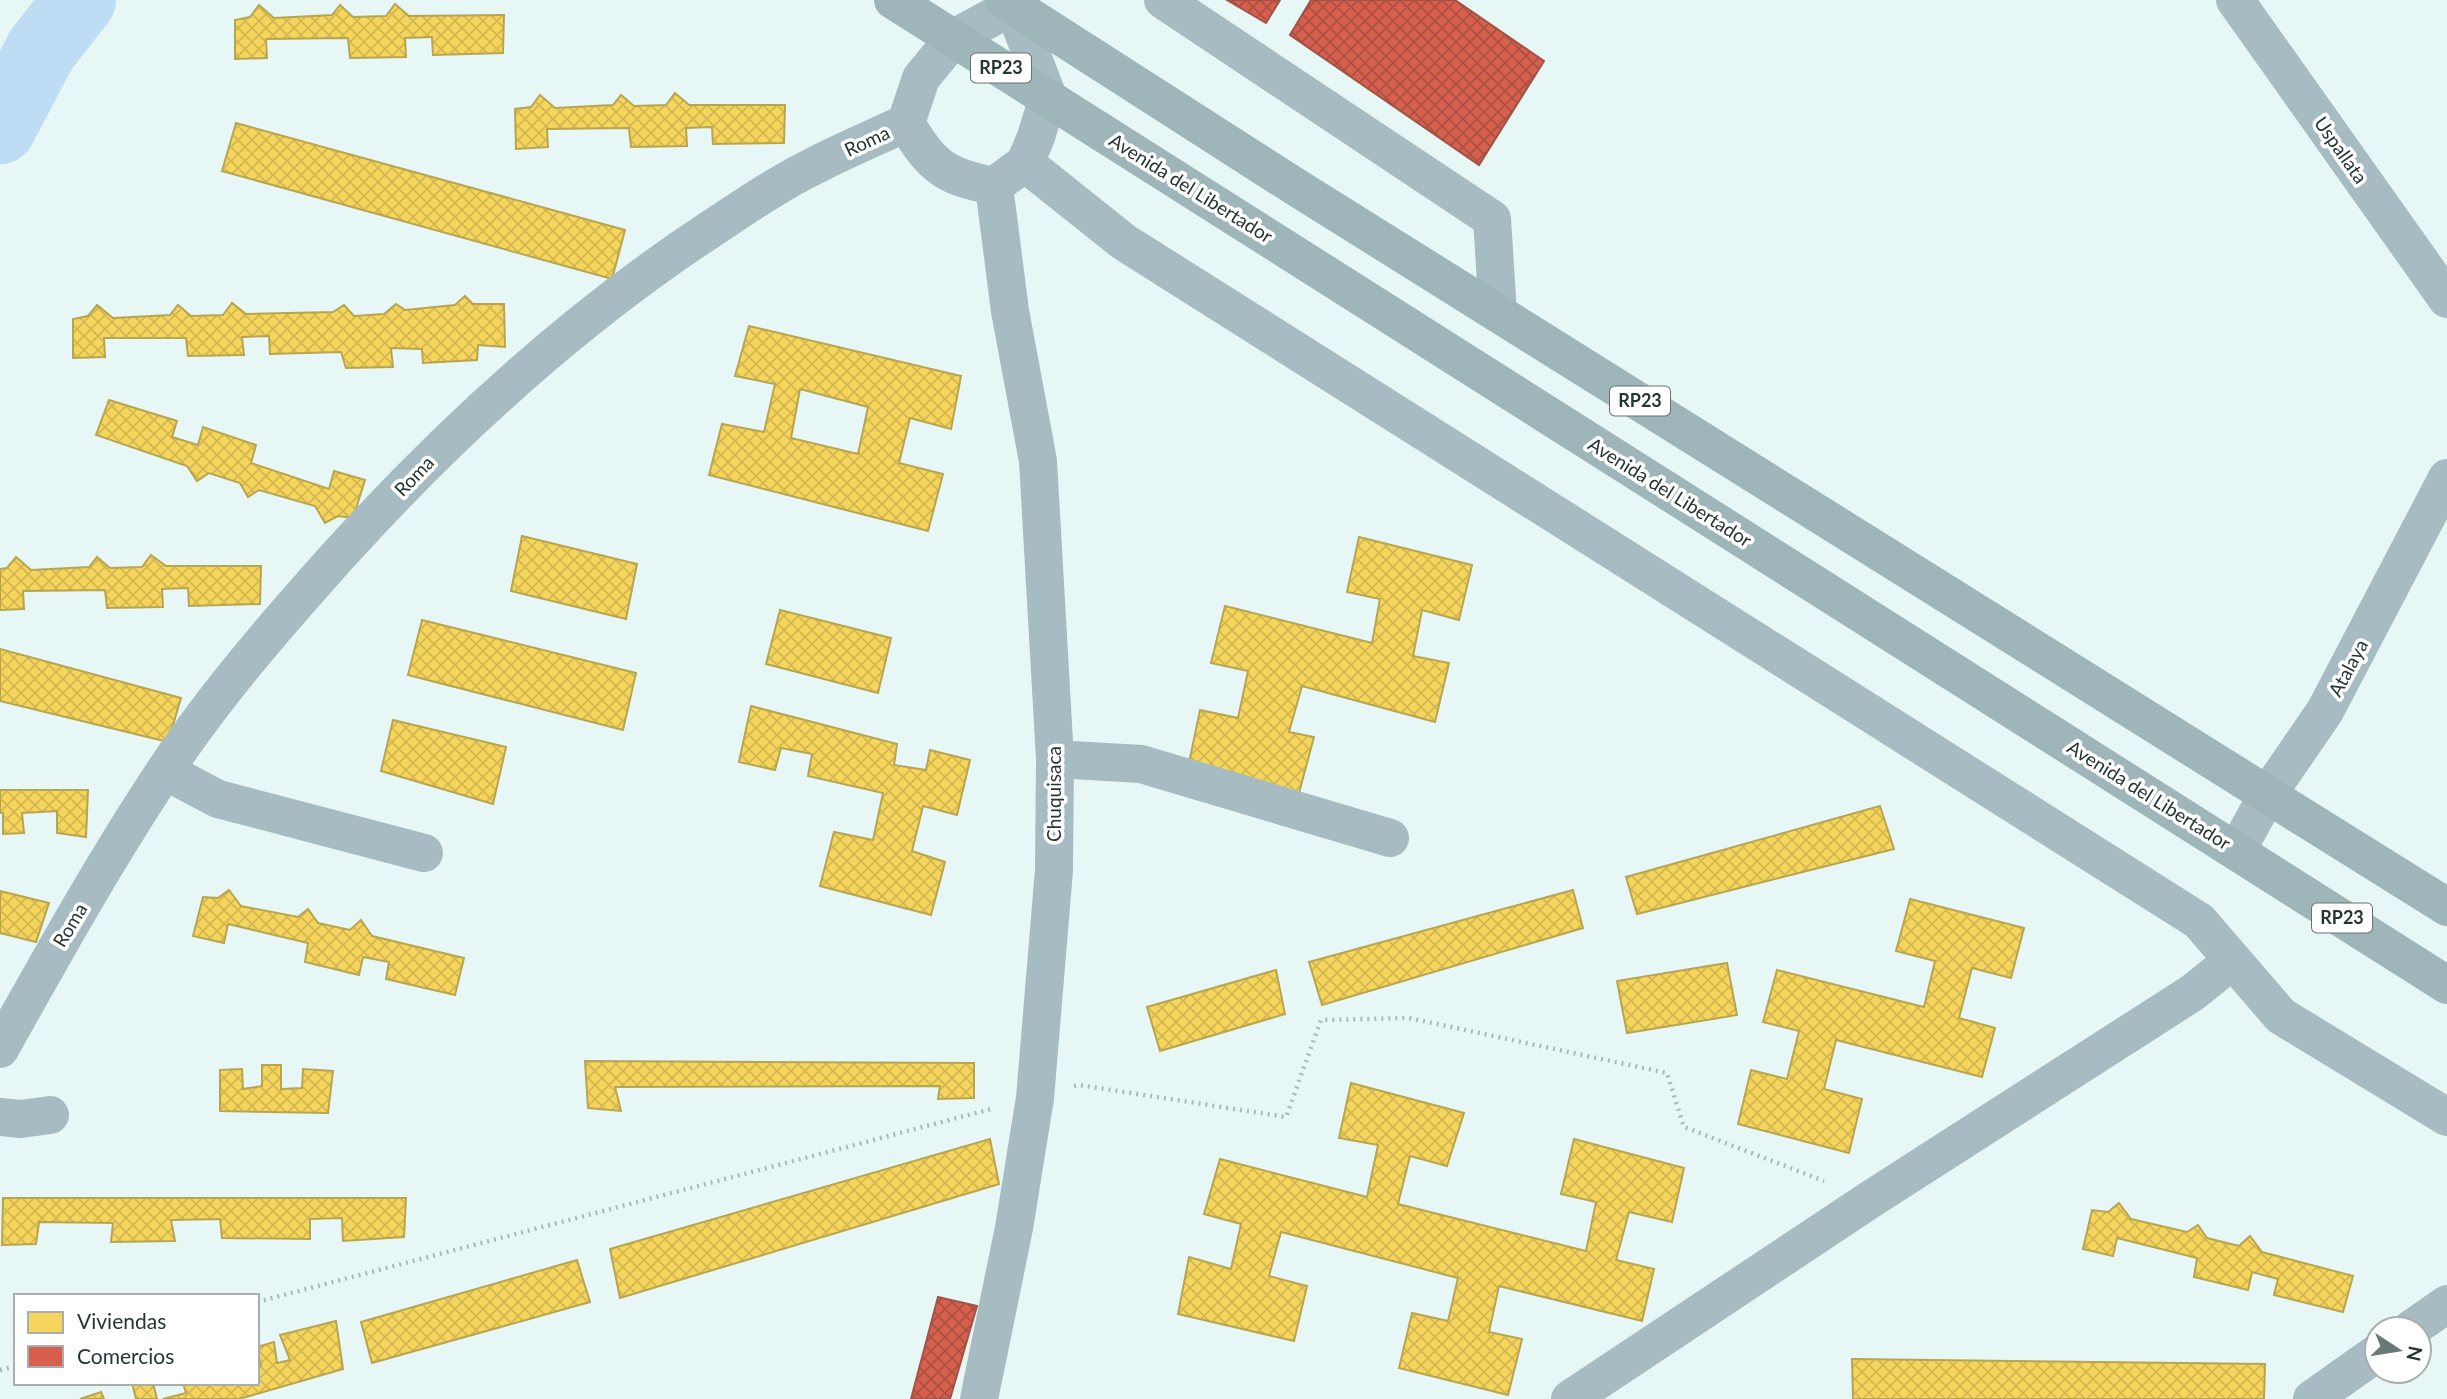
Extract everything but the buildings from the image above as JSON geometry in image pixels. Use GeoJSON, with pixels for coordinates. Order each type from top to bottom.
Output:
{"type":"FeatureCollection","features":[{"type":"Feature","properties":{"kind":"main road","name":"Avenida del Libertador"},"geometry":{"type":"LineString","coordinates":[[893,0],[2447,985]]}},
{"type":"Feature","properties":{"kind":"main road","name":"RP23"},"geometry":{"type":"LineString","coordinates":[[1011,2],[1498,313],[2447,907]]}},
{"type":"Feature","properties":{"kind":"street"},"geometry":{"type":"LineString","coordinates":[[1163,0],[1492,219],[1498,313]]}},
{"type":"Feature","properties":{"kind":"street","name":"Uspallata"},"geometry":{"type":"LineString","coordinates":[[2235,0],[2447,299]]}},
{"type":"Feature","properties":{"kind":"street"},"geometry":{"type":"LineString","coordinates":[[906,123],[922,151],[943,170],[968,181],[994,186],[1026,163],[1048,97],[1011,2],[954,38]]}},
{"type":"Feature","properties":{"kind":"street","name":"Roma"},"geometry":{"type":"LineString","coordinates":[[0,1049],[63,936],[165,771],[280,620],[362,529],[465,424],[570,331],[674,253],[744,207],[814,166],[906,123],[921,78],[954,38]]}},
{"type":"Feature","properties":{"kind":"street"},"geometry":{"type":"LineString","coordinates":[[1026,163],[1124,242],[2199,921],[2281,1016],[2447,1117]]}},
{"type":"Feature","properties":{"kind":"street","name":"Chuquisaca"},"geometry":{"type":"LineString","coordinates":[[979,1399],[1014,1228],[1035,1098],[1054,870],[1055,759],[1038,461],[1012,319],[994,186]]}},
{"type":"Feature","properties":{"kind":"street","name":"Atalaya"},"geometry":{"type":"LineString","coordinates":[[2236,850],[2268,793],[2325,712],[2447,478]]}},
{"type":"Feature","properties":{"kind":"street"},"geometry":{"type":"LineString","coordinates":[[1055,759],[1141,764],[1390,838]]}},
{"type":"Feature","properties":{"kind":"street"},"geometry":{"type":"LineString","coordinates":[[165,771],[218,799],[424,853]]}},
{"type":"Feature","properties":{"kind":"street"},"geometry":{"type":"LineString","coordinates":[[1570,1399],[1871,1199],[2192,993],[2232,961]]}},
{"type":"Feature","properties":{"kind":"street"},"geometry":{"type":"LineString","coordinates":[[0,1117],[21,1119],[50,1115]]}},
{"type":"Feature","properties":{"kind":"street"},"geometry":{"type":"LineString","coordinates":[[2431,1315],[2447,1304]]}},
{"type":"Feature","properties":{"kind":"street"},"geometry":{"type":"LineString","coordinates":[[2312,1399],[2363,1363]]}},
{"type":"Feature","properties":{"kind":"path"},"geometry":{"type":"LineString","coordinates":[[259,1301],[1079,1085],[1286,1117],[1321,1020],[1409,1018],[1667,1073],[1684,1127],[1871,1199]]}},
{"type":"Feature","properties":{"kind":"waterway"},"geometry":{"type":"LineString","coordinates":[[0,128],[41,50],[80,0]]}}]}
